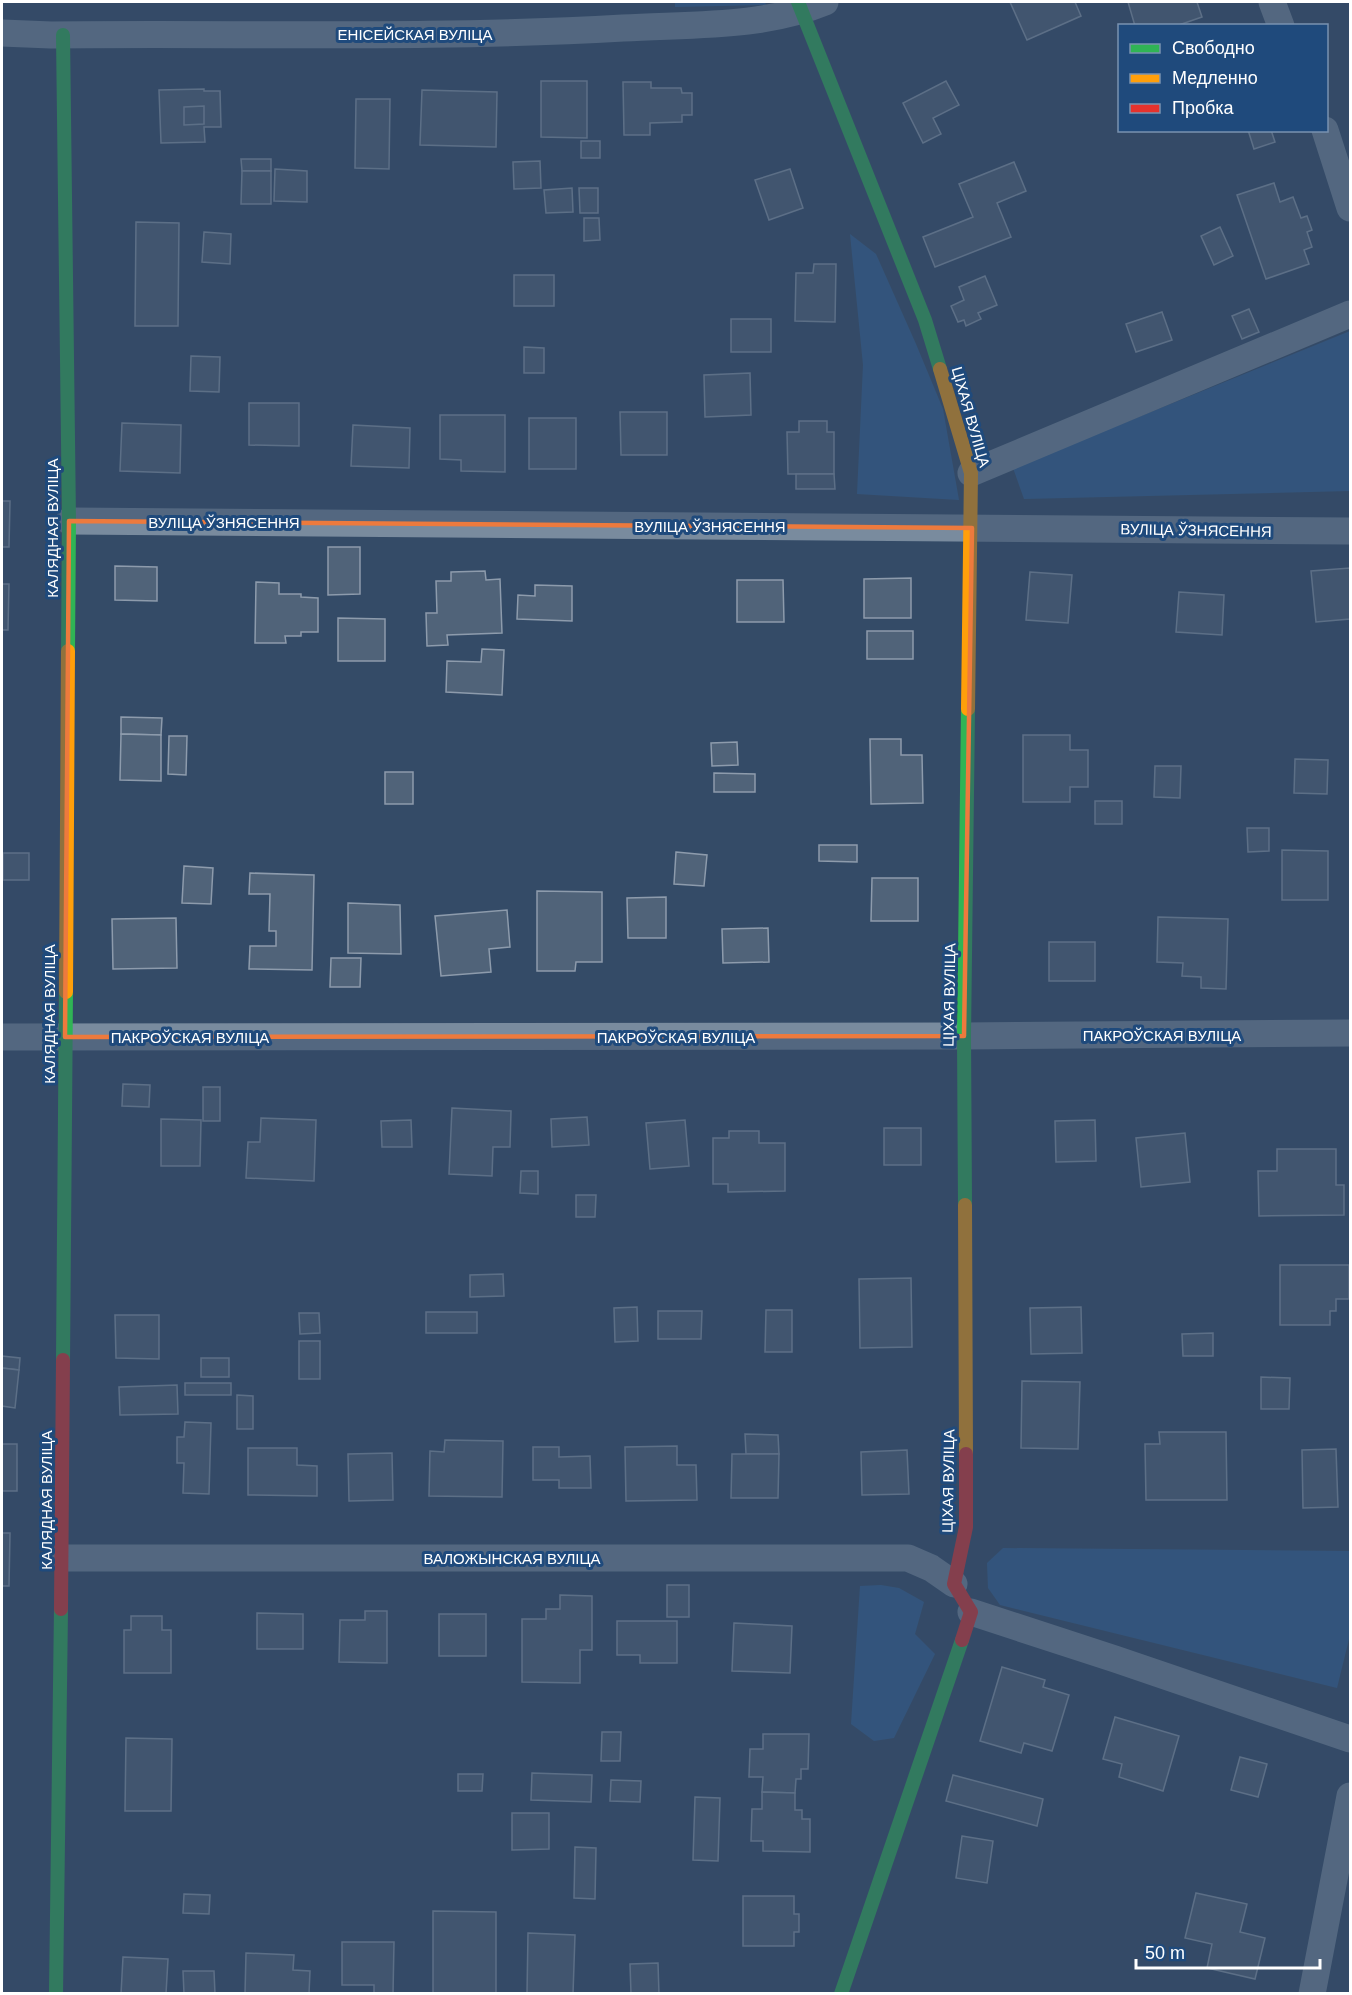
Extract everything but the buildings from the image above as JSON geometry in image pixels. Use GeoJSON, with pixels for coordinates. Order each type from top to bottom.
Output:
{"type":"FeatureCollection","features":[{"type":"Feature","properties":{"kind":"street"},"geometry":{"type":"LineString","coordinates":[[1272,2],[1280,24]]}},
{"type":"Feature","properties":{"kind":"street"},"geometry":{"type":"LineString","coordinates":[[1289,2],[1296,24]]}},
{"type":"Feature","properties":{"kind":"street","name":"ЕНІСЕЙСКАЯ ВУЛІЦА"},"geometry":{"type":"LineString","coordinates":[[2,33],[63,35],[525,34],[764,20],[809,5]]}},
{"type":"Feature","properties":{"kind":"street","name":"ЦІХАЯ ВУЛІЦА"},"geometry":{"type":"LineString","coordinates":[[809,5],[925,320],[971,473],[964,1036],[966,1527],[954,1584]]}},
{"type":"Feature","properties":{"kind":"street","name":"КАЛЯДНАЯ ВУЛІЦА"},"geometry":{"type":"LineString","coordinates":[[56,1994],[62,1558],[69,521],[63,35]]}},
{"type":"Feature","properties":{"kind":"street"},"geometry":{"type":"LineString","coordinates":[[1326,132],[1350,208]]}},
{"type":"Feature","properties":{"kind":"street"},"geometry":{"type":"LineString","coordinates":[[971,473],[1350,314]]}},
{"type":"Feature","properties":{"kind":"street","name":"ВУЛІЦА ЎЗНЯСЕННЯ"},"geometry":{"type":"LineString","coordinates":[[69,521],[1350,531]]}},
{"type":"Feature","properties":{"kind":"street","name":"ПАКРОЎСКАЯ ВУЛІЦА"},"geometry":{"type":"LineString","coordinates":[[2,1037],[964,1036],[1350,1033]]}},
{"type":"Feature","properties":{"kind":"street","name":"ВАЛОЖЫНСКАЯ ВУЛІЦА"},"geometry":{"type":"LineString","coordinates":[[62,1558],[908,1558],[931,1568],[954,1584]]}},
{"type":"Feature","properties":{"kind":"street"},"geometry":{"type":"LineString","coordinates":[[954,1584],[971,1612],[1350,1739]]}},
{"type":"Feature","properties":{"kind":"street"},"geometry":{"type":"LineString","coordinates":[[841,1994],[971,1612]]}},
{"type":"Feature","properties":{"kind":"street"},"geometry":{"type":"LineString","coordinates":[[1312,1994],[1350,1796]]}},
{"type":"Feature","properties":{"kind":"highlighted area"},"geometry":{"type":"Polygon","coordinates":[[[69,521],[972,528],[964,1036],[65,1037],[69,521]]]}},
{"type":"Feature","properties":{"kind":"shaded area"},"geometry":{"type":"Polygon","coordinates":[[[675,2],[765,2],[766,5],[675,7],[675,2]]]}},
{"type":"Feature","properties":{"kind":"shaded area"},"geometry":{"type":"Polygon","coordinates":[[[850,234],[876,254],[943,409],[959,500],[857,494],[863,365],[850,234]]]}},
{"type":"Feature","properties":{"kind":"shaded area"},"geometry":{"type":"Polygon","coordinates":[[[1350,331],[1350,491],[1024,499],[1013,468],[1350,331]]]}},
{"type":"Feature","properties":{"kind":"shaded area"},"geometry":{"type":"Polygon","coordinates":[[[1003,1548],[1350,1551],[1350,1635],[1337,1688],[1000,1605],[988,1588],[987,1563],[1003,1548]]]}},
{"type":"Feature","properties":{"kind":"shaded area"},"geometry":{"type":"Polygon","coordinates":[[[881,1585],[899,1588],[924,1602],[915,1634],[935,1654],[894,1738],[874,1741],[851,1724],[860,1586],[881,1585]]]}},
{"type":"Feature","properties":{"kind":"traffic: fast"},"geometry":{"type":"LineString","coordinates":[[798,2],[925,320],[940,369]]}},
{"type":"Feature","properties":{"kind":"traffic: fast"},"geometry":{"type":"LineString","coordinates":[[63,35],[69,521],[68,651]]}},
{"type":"Feature","properties":{"kind":"traffic: fast"},"geometry":{"type":"LineString","coordinates":[[965,1205],[964,1036],[968,709]]}},
{"type":"Feature","properties":{"kind":"traffic: fast"},"geometry":{"type":"LineString","coordinates":[[63,1360],[66,992]]}},
{"type":"Feature","properties":{"kind":"traffic: fast"},"geometry":{"type":"LineString","coordinates":[[56,1994],[61,1609]]}},
{"type":"Feature","properties":{"kind":"traffic: fast"},"geometry":{"type":"LineString","coordinates":[[841,1994],[962,1640]]}},
{"type":"Feature","properties":{"kind":"traffic: slow"},"geometry":{"type":"LineString","coordinates":[[940,369],[971,473],[968,709]]}},
{"type":"Feature","properties":{"kind":"traffic: slow"},"geometry":{"type":"LineString","coordinates":[[66,992],[68,651]]}},
{"type":"Feature","properties":{"kind":"traffic: slow"},"geometry":{"type":"LineString","coordinates":[[965,1205],[966,1454]]}},
{"type":"Feature","properties":{"kind":"traffic: jam"},"geometry":{"type":"LineString","coordinates":[[61,1609],[63,1360]]}},
{"type":"Feature","properties":{"kind":"traffic: jam"},"geometry":{"type":"LineString","coordinates":[[962,1640],[971,1612],[954,1584],[966,1527],[966,1454]]}}]}
